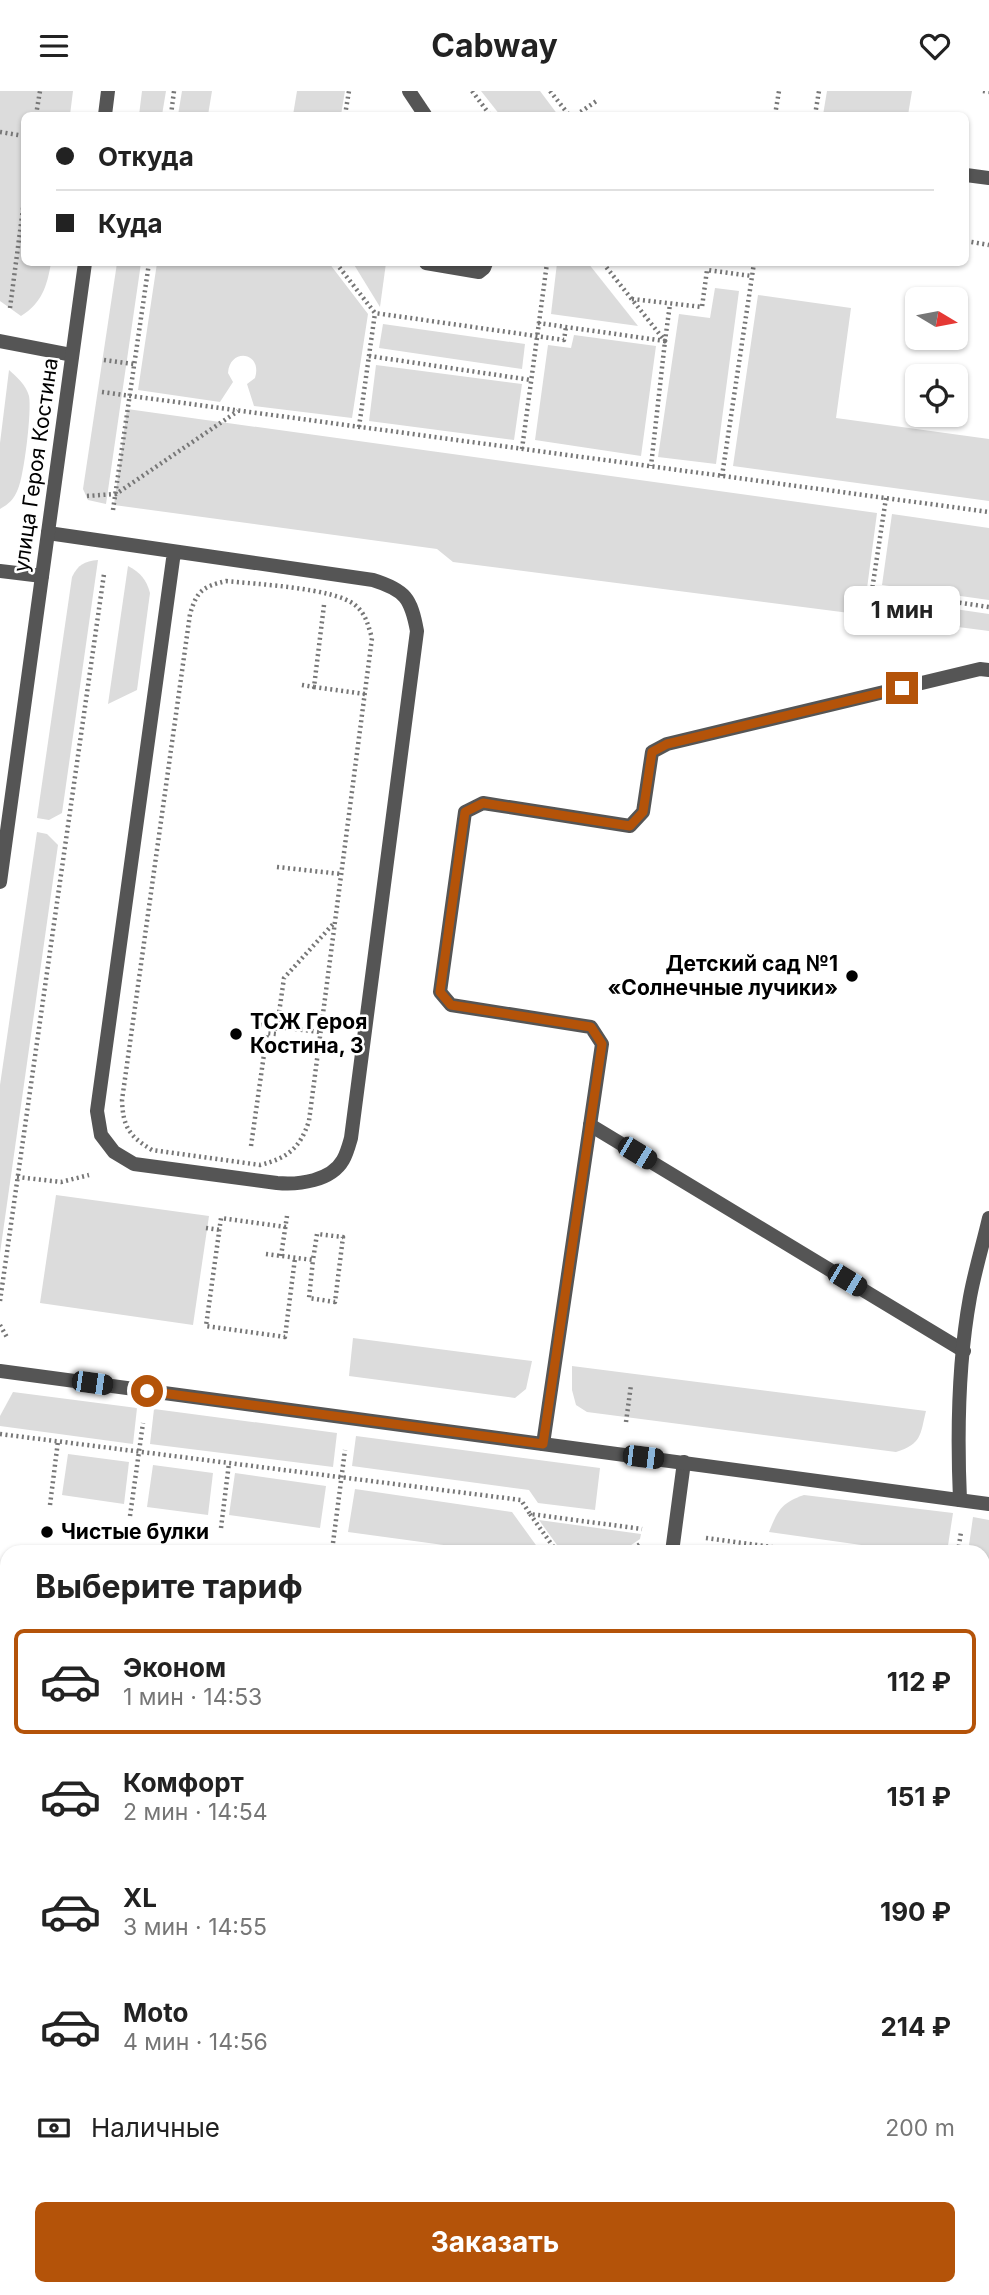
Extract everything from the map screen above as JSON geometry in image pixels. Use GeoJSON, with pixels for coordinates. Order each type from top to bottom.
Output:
{"type":"FeatureCollection","features":[{"type":"Feature","properties":{"kind":"street"},"geometry":{"type":"LineString","coordinates":[[105,112],[108,91]]}},
{"type":"Feature","properties":{"kind":"street"},"geometry":{"type":"LineString","coordinates":[[410,91],[422,112]]}},
{"type":"Feature","properties":{"kind":"street"},"geometry":{"type":"LineString","coordinates":[[969,175],[989,178]]}},
{"type":"Feature","properties":{"kind":"street","name":"улица Героя Костина"},"geometry":{"type":"LineString","coordinates":[[0,882],[85,266]]}},
{"type":"Feature","properties":{"kind":"street"},"geometry":{"type":"LineString","coordinates":[[441,266],[471,272],[479,272],[485,266]]}},
{"type":"Feature","properties":{"kind":"street"},"geometry":{"type":"LineString","coordinates":[[3,341],[72,355]]}},
{"type":"Feature","properties":{"kind":"street"},"geometry":{"type":"LineString","coordinates":[[48,534],[373,580],[398,588],[413,606],[417,631],[351,1138],[342,1163],[320,1179],[299,1184],[277,1184],[134,1164],[114,1152],[101,1135],[97,1111],[174,552]]}},
{"type":"Feature","properties":{"kind":"street"},"geometry":{"type":"LineString","coordinates":[[0,571],[42,576]]}},
{"type":"Feature","properties":{"kind":"street"},"geometry":{"type":"LineString","coordinates":[[543,1444],[602,1044],[591,1027],[451,1005],[440,992],[465,812],[483,803],[630,826],[643,812],[652,752],[667,744],[980,669],[989,670]]}},
{"type":"Feature","properties":{"kind":"street"},"geometry":{"type":"LineString","coordinates":[[590,1125],[964,1351]]}},
{"type":"Feature","properties":{"kind":"street"},"geometry":{"type":"LineString","coordinates":[[960,1500],[958,1415],[964,1351],[970,1298],[989,1218]]}},
{"type":"Feature","properties":{"kind":"street"},"geometry":{"type":"LineString","coordinates":[[0,1371],[989,1504]]}},
{"type":"Feature","properties":{"kind":"street"},"geometry":{"type":"LineString","coordinates":[[673,1545],[684,1462]]}},
{"type":"Feature","properties":{"kind":"path"},"geometry":{"type":"LineString","coordinates":[[36,112],[40,91]]}},
{"type":"Feature","properties":{"kind":"path"},"geometry":{"type":"LineString","coordinates":[[171,112],[174,91]]}},
{"type":"Feature","properties":{"kind":"path"},"geometry":{"type":"LineString","coordinates":[[346,112],[349,91]]}},
{"type":"Feature","properties":{"kind":"path"},"geometry":{"type":"LineString","coordinates":[[472,91],[488,112]]}},
{"type":"Feature","properties":{"kind":"path"},"geometry":{"type":"LineString","coordinates":[[550,91],[567,112]]}},
{"type":"Feature","properties":{"kind":"path"},"geometry":{"type":"LineString","coordinates":[[776,112],[779,91]]}},
{"type":"Feature","properties":{"kind":"path"},"geometry":{"type":"LineString","coordinates":[[816,112],[819,91]]}},
{"type":"Feature","properties":{"kind":"path"},"geometry":{"type":"LineString","coordinates":[[983,91],[989,92]]}},
{"type":"Feature","properties":{"kind":"path"},"geometry":{"type":"LineString","coordinates":[[580,112],[598,100]]}},
{"type":"Feature","properties":{"kind":"path"},"geometry":{"type":"LineString","coordinates":[[0,132],[21,136]]}},
{"type":"Feature","properties":{"kind":"path"},"geometry":{"type":"LineString","coordinates":[[3,341],[21,221]]}},
{"type":"Feature","properties":{"kind":"path"},"geometry":{"type":"LineString","coordinates":[[969,241],[989,244]]}},
{"type":"Feature","properties":{"kind":"path"},"geometry":{"type":"LineString","coordinates":[[0,1301],[149,266]]}},
{"type":"Feature","properties":{"kind":"path"},"geometry":{"type":"LineString","coordinates":[[338,266],[375,313],[564,340],[566,327]]}},
{"type":"Feature","properties":{"kind":"path"},"geometry":{"type":"LineString","coordinates":[[522,449],[547,266]]}},
{"type":"Feature","properties":{"kind":"path"},"geometry":{"type":"LineString","coordinates":[[605,266],[665,341]]}},
{"type":"Feature","properties":{"kind":"path"},"geometry":{"type":"LineString","coordinates":[[722,476],[754,266]]}},
{"type":"Feature","properties":{"kind":"path"},"geometry":{"type":"LineString","coordinates":[[632,299],[702,307],[707,270],[752,275]]}},
{"type":"Feature","properties":{"kind":"path"},"geometry":{"type":"LineString","coordinates":[[651,466],[670,304]]}},
{"type":"Feature","properties":{"kind":"path"},"geometry":{"type":"LineString","coordinates":[[359,427],[375,313]]}},
{"type":"Feature","properties":{"kind":"path"},"geometry":{"type":"LineString","coordinates":[[538,323],[665,341]]}},
{"type":"Feature","properties":{"kind":"path"},"geometry":{"type":"LineString","coordinates":[[369,356],[531,380]]}},
{"type":"Feature","properties":{"kind":"path"},"geometry":{"type":"LineString","coordinates":[[130,396],[989,512]]}},
{"type":"Feature","properties":{"kind":"path"},"geometry":{"type":"LineString","coordinates":[[116,494],[239,411]]}},
{"type":"Feature","properties":{"kind":"path"},"geometry":{"type":"LineString","coordinates":[[886,498],[872,590],[989,607]]}},
{"type":"Feature","properties":{"kind":"path"},"geometry":{"type":"LineString","coordinates":[[226,580],[326,594],[354,603],[366,617],[372,638],[365,694],[309,1121],[303,1138],[291,1152],[275,1161],[260,1165],[152,1150],[137,1141],[127,1129],[122,1100],[190,614],[195,596],[208,585],[226,580]]}},
{"type":"Feature","properties":{"kind":"path"},"geometry":{"type":"LineString","coordinates":[[314,687],[326,594]]}},
{"type":"Feature","properties":{"kind":"path"},"geometry":{"type":"LineString","coordinates":[[302,685],[365,694]]}},
{"type":"Feature","properties":{"kind":"path"},"geometry":{"type":"LineString","coordinates":[[277,867],[341,874]]}},
{"type":"Feature","properties":{"kind":"path"},"geometry":{"type":"LineString","coordinates":[[248,1163],[267,1033],[276,1034],[284,978],[335,921]]}},
{"type":"Feature","properties":{"kind":"path"},"geometry":{"type":"LineString","coordinates":[[254,1024],[320,1032]]}},
{"type":"Feature","properties":{"kind":"path"},"geometry":{"type":"LineString","coordinates":[[286,1227],[221,1218],[206,1326],[285,1337],[295,1258]]}},
{"type":"Feature","properties":{"kind":"path"},"geometry":{"type":"LineString","coordinates":[[206,1228],[220,1230]]}},
{"type":"Feature","properties":{"kind":"path"},"geometry":{"type":"LineString","coordinates":[[317,1234],[343,1237],[335,1302],[309,1298],[313,1260],[317,1234]]}},
{"type":"Feature","properties":{"kind":"path"},"geometry":{"type":"LineString","coordinates":[[266,1254],[313,1260]]}},
{"type":"Feature","properties":{"kind":"path"},"geometry":{"type":"LineString","coordinates":[[624,1430],[631,1385]]}},
{"type":"Feature","properties":{"kind":"path"},"geometry":{"type":"LineString","coordinates":[[130,1516],[147,1391]]}},
{"type":"Feature","properties":{"kind":"path"},"geometry":{"type":"LineString","coordinates":[[333,1543],[348,1417]]}},
{"type":"Feature","properties":{"kind":"path"},"geometry":{"type":"LineString","coordinates":[[0,1434],[521,1500],[552,1545]]}},
{"type":"Feature","properties":{"kind":"path"},"geometry":{"type":"LineString","coordinates":[[50,1505],[58,1441]]}},
{"type":"Feature","properties":{"kind":"path"},"geometry":{"type":"LineString","coordinates":[[221,1528],[229,1463]]}},
{"type":"Feature","properties":{"kind":"path"},"geometry":{"type":"LineString","coordinates":[[530,1514],[751,1545]]}},
{"type":"Feature","properties":{"kind":"shaded area"},"geometry":{"type":"Polygon","coordinates":[[[0,91],[73,91],[70,112],[21,112],[21,266],[50,266],[39,300],[21,316],[0,301],[0,91]]]}},
{"type":"Feature","properties":{"kind":"shaded area"},"geometry":{"type":"Polygon","coordinates":[[[142,91],[166,91],[162,112],[139,112],[142,91]]]}},
{"type":"Feature","properties":{"kind":"shaded area"},"geometry":{"type":"Polygon","coordinates":[[[182,91],[212,91],[208,112],[178,112],[182,91]]]}},
{"type":"Feature","properties":{"kind":"shaded area"},"geometry":{"type":"Polygon","coordinates":[[[297,91],[345,91],[342,112],[294,112],[297,91]]]}},
{"type":"Feature","properties":{"kind":"shaded area"},"geometry":{"type":"Polygon","coordinates":[[[481,91],[540,91],[556,112],[498,112],[481,91]]]}},
{"type":"Feature","properties":{"kind":"shaded area"},"geometry":{"type":"Polygon","coordinates":[[[827,91],[912,91],[908,112],[824,112],[827,91]]]}},
{"type":"Feature","properties":{"kind":"shaded area"},"geometry":{"type":"Polygon","coordinates":[[[117,266],[141,266],[106,504],[88,500],[83,489],[117,266]]]}},
{"type":"Feature","properties":{"kind":"shaded area"},"geometry":{"type":"Polygon","coordinates":[[[157,266],[331,266],[368,314],[352,418],[254,406],[247,384],[255,378],[256,369],[250,358],[245,356],[234,359],[230,365],[228,373],[233,382],[220,402],[138,390],[157,266]]]}},
{"type":"Feature","properties":{"kind":"shaded area"},"geometry":{"type":"Polygon","coordinates":[[[355,266],[386,266],[380,307],[355,266]]]}},
{"type":"Feature","properties":{"kind":"shaded area"},"geometry":{"type":"Polygon","coordinates":[[[557,266],[590,266],[638,326],[551,314],[557,266]]]}},
{"type":"Feature","properties":{"kind":"shaded area"},"geometry":{"type":"Polygon","coordinates":[[[715,288],[739,291],[716,464],[658,457],[679,314],[710,318],[715,288]]]}},
{"type":"Feature","properties":{"kind":"shaded area"},"geometry":{"type":"Polygon","coordinates":[[[758,295],[851,308],[836,418],[989,439],[989,501],[733,466],[758,295]]]}},
{"type":"Feature","properties":{"kind":"shaded area"},"geometry":{"type":"Polygon","coordinates":[[[383,324],[525,344],[522,369],[379,348],[383,324]]]}},
{"type":"Feature","properties":{"kind":"shaded area"},"geometry":{"type":"Polygon","coordinates":[[[574,335],[656,346],[641,456],[535,440],[548,345],[571,348],[574,335]]]}},
{"type":"Feature","properties":{"kind":"shaded area"},"geometry":{"type":"Polygon","coordinates":[[[376,365],[522,384],[514,440],[369,421],[376,365]]]}},
{"type":"Feature","properties":{"kind":"shaded area"},"geometry":{"type":"Polygon","coordinates":[[[9,370],[28,392],[30,404],[20,482],[13,498],[0,509],[0,443],[9,370]]]}},
{"type":"Feature","properties":{"kind":"shaded area"},"geometry":{"type":"Polygon","coordinates":[[[127,409],[877,513],[866,596],[989,614],[989,631],[453,562],[437,549],[114,505],[127,409]]]}},
{"type":"Feature","properties":{"kind":"shaded area"},"geometry":{"type":"Polygon","coordinates":[[[892,514],[989,528],[989,600],[882,585],[892,514]]]}},
{"type":"Feature","properties":{"kind":"shaded area"},"geometry":{"type":"Polygon","coordinates":[[[98,560],[62,813],[49,820],[37,818],[72,577],[82,564],[98,560]]]}},
{"type":"Feature","properties":{"kind":"shaded area"},"geometry":{"type":"Polygon","coordinates":[[[128,566],[142,577],[150,593],[137,690],[108,704],[128,566]]]}},
{"type":"Feature","properties":{"kind":"shaded area"},"geometry":{"type":"Polygon","coordinates":[[[37,832],[47,834],[58,845],[0,1253],[0,1085],[37,832]]]}},
{"type":"Feature","properties":{"kind":"shaded area"},"geometry":{"type":"Polygon","coordinates":[[[56,1195],[209,1216],[193,1325],[40,1303],[56,1195]]]}},
{"type":"Feature","properties":{"kind":"shaded area"},"geometry":{"type":"Polygon","coordinates":[[[353,1338],[532,1361],[526,1389],[515,1398],[349,1376],[353,1338]]]}},
{"type":"Feature","properties":{"kind":"shaded area"},"geometry":{"type":"Polygon","coordinates":[[[572,1366],[926,1411],[921,1432],[915,1442],[896,1452],[587,1412],[576,1405],[572,1390],[572,1366]]]}},
{"type":"Feature","properties":{"kind":"shaded area"},"geometry":{"type":"Polygon","coordinates":[[[13,1392],[137,1408],[133,1444],[0,1426],[0,1416],[13,1392]]]}},
{"type":"Feature","properties":{"kind":"shaded area"},"geometry":{"type":"Polygon","coordinates":[[[154,1409],[337,1433],[333,1467],[150,1444],[154,1409]]]}},
{"type":"Feature","properties":{"kind":"shaded area"},"geometry":{"type":"Polygon","coordinates":[[[356,1436],[600,1468],[595,1510],[538,1503],[529,1490],[352,1466],[356,1436]]]}},
{"type":"Feature","properties":{"kind":"shaded area"},"geometry":{"type":"Polygon","coordinates":[[[68,1454],[129,1462],[124,1504],[62,1495],[68,1454]]]}},
{"type":"Feature","properties":{"kind":"shaded area"},"geometry":{"type":"Polygon","coordinates":[[[153,1465],[213,1473],[208,1515],[147,1507],[153,1465]]]}},
{"type":"Feature","properties":{"kind":"shaded area"},"geometry":{"type":"Polygon","coordinates":[[[235,1473],[326,1486],[320,1528],[229,1515],[235,1473]]]}},
{"type":"Feature","properties":{"kind":"shaded area"},"geometry":{"type":"Polygon","coordinates":[[[355,1489],[512,1512],[536,1545],[444,1545],[348,1532],[355,1489]]]}},
{"type":"Feature","properties":{"kind":"shaded area"},"geometry":{"type":"Polygon","coordinates":[[[804,1495],[953,1513],[948,1545],[861,1545],[769,1532],[781,1508],[804,1495]]]}},
{"type":"Feature","properties":{"kind":"shaded area"},"geometry":{"type":"Polygon","coordinates":[[[973,1517],[989,1520],[989,1545],[969,1545],[973,1517]]]}},
{"type":"Feature","properties":{"kind":"shaded area"},"geometry":{"type":"Polygon","coordinates":[[[539,1520],[641,1534],[640,1539],[631,1545],[557,1545],[539,1520]]]}},
{"type":"Feature","properties":{"kind":"place","name":"Детский сад №1 «Солнечные лучики»"},"geometry":{"type":"Point","coordinates":[852,976]}},
{"type":"Feature","properties":{"kind":"place","name":"ТСЖ Героя Костина, 3"},"geometry":{"type":"Point","coordinates":[236,1034]}},
{"type":"Feature","properties":{"kind":"place","name":"Чистые булки"},"geometry":{"type":"Point","coordinates":[47,1532]}},
{"type":"Feature","properties":{"kind":"route"},"geometry":{"type":"LineString","coordinates":[[147,1391],[543,1444],[602,1044],[591,1027],[451,1005],[440,992],[465,812],[483,803],[630,826],[643,812],[652,752],[667,744],[902,688]]}}]}
